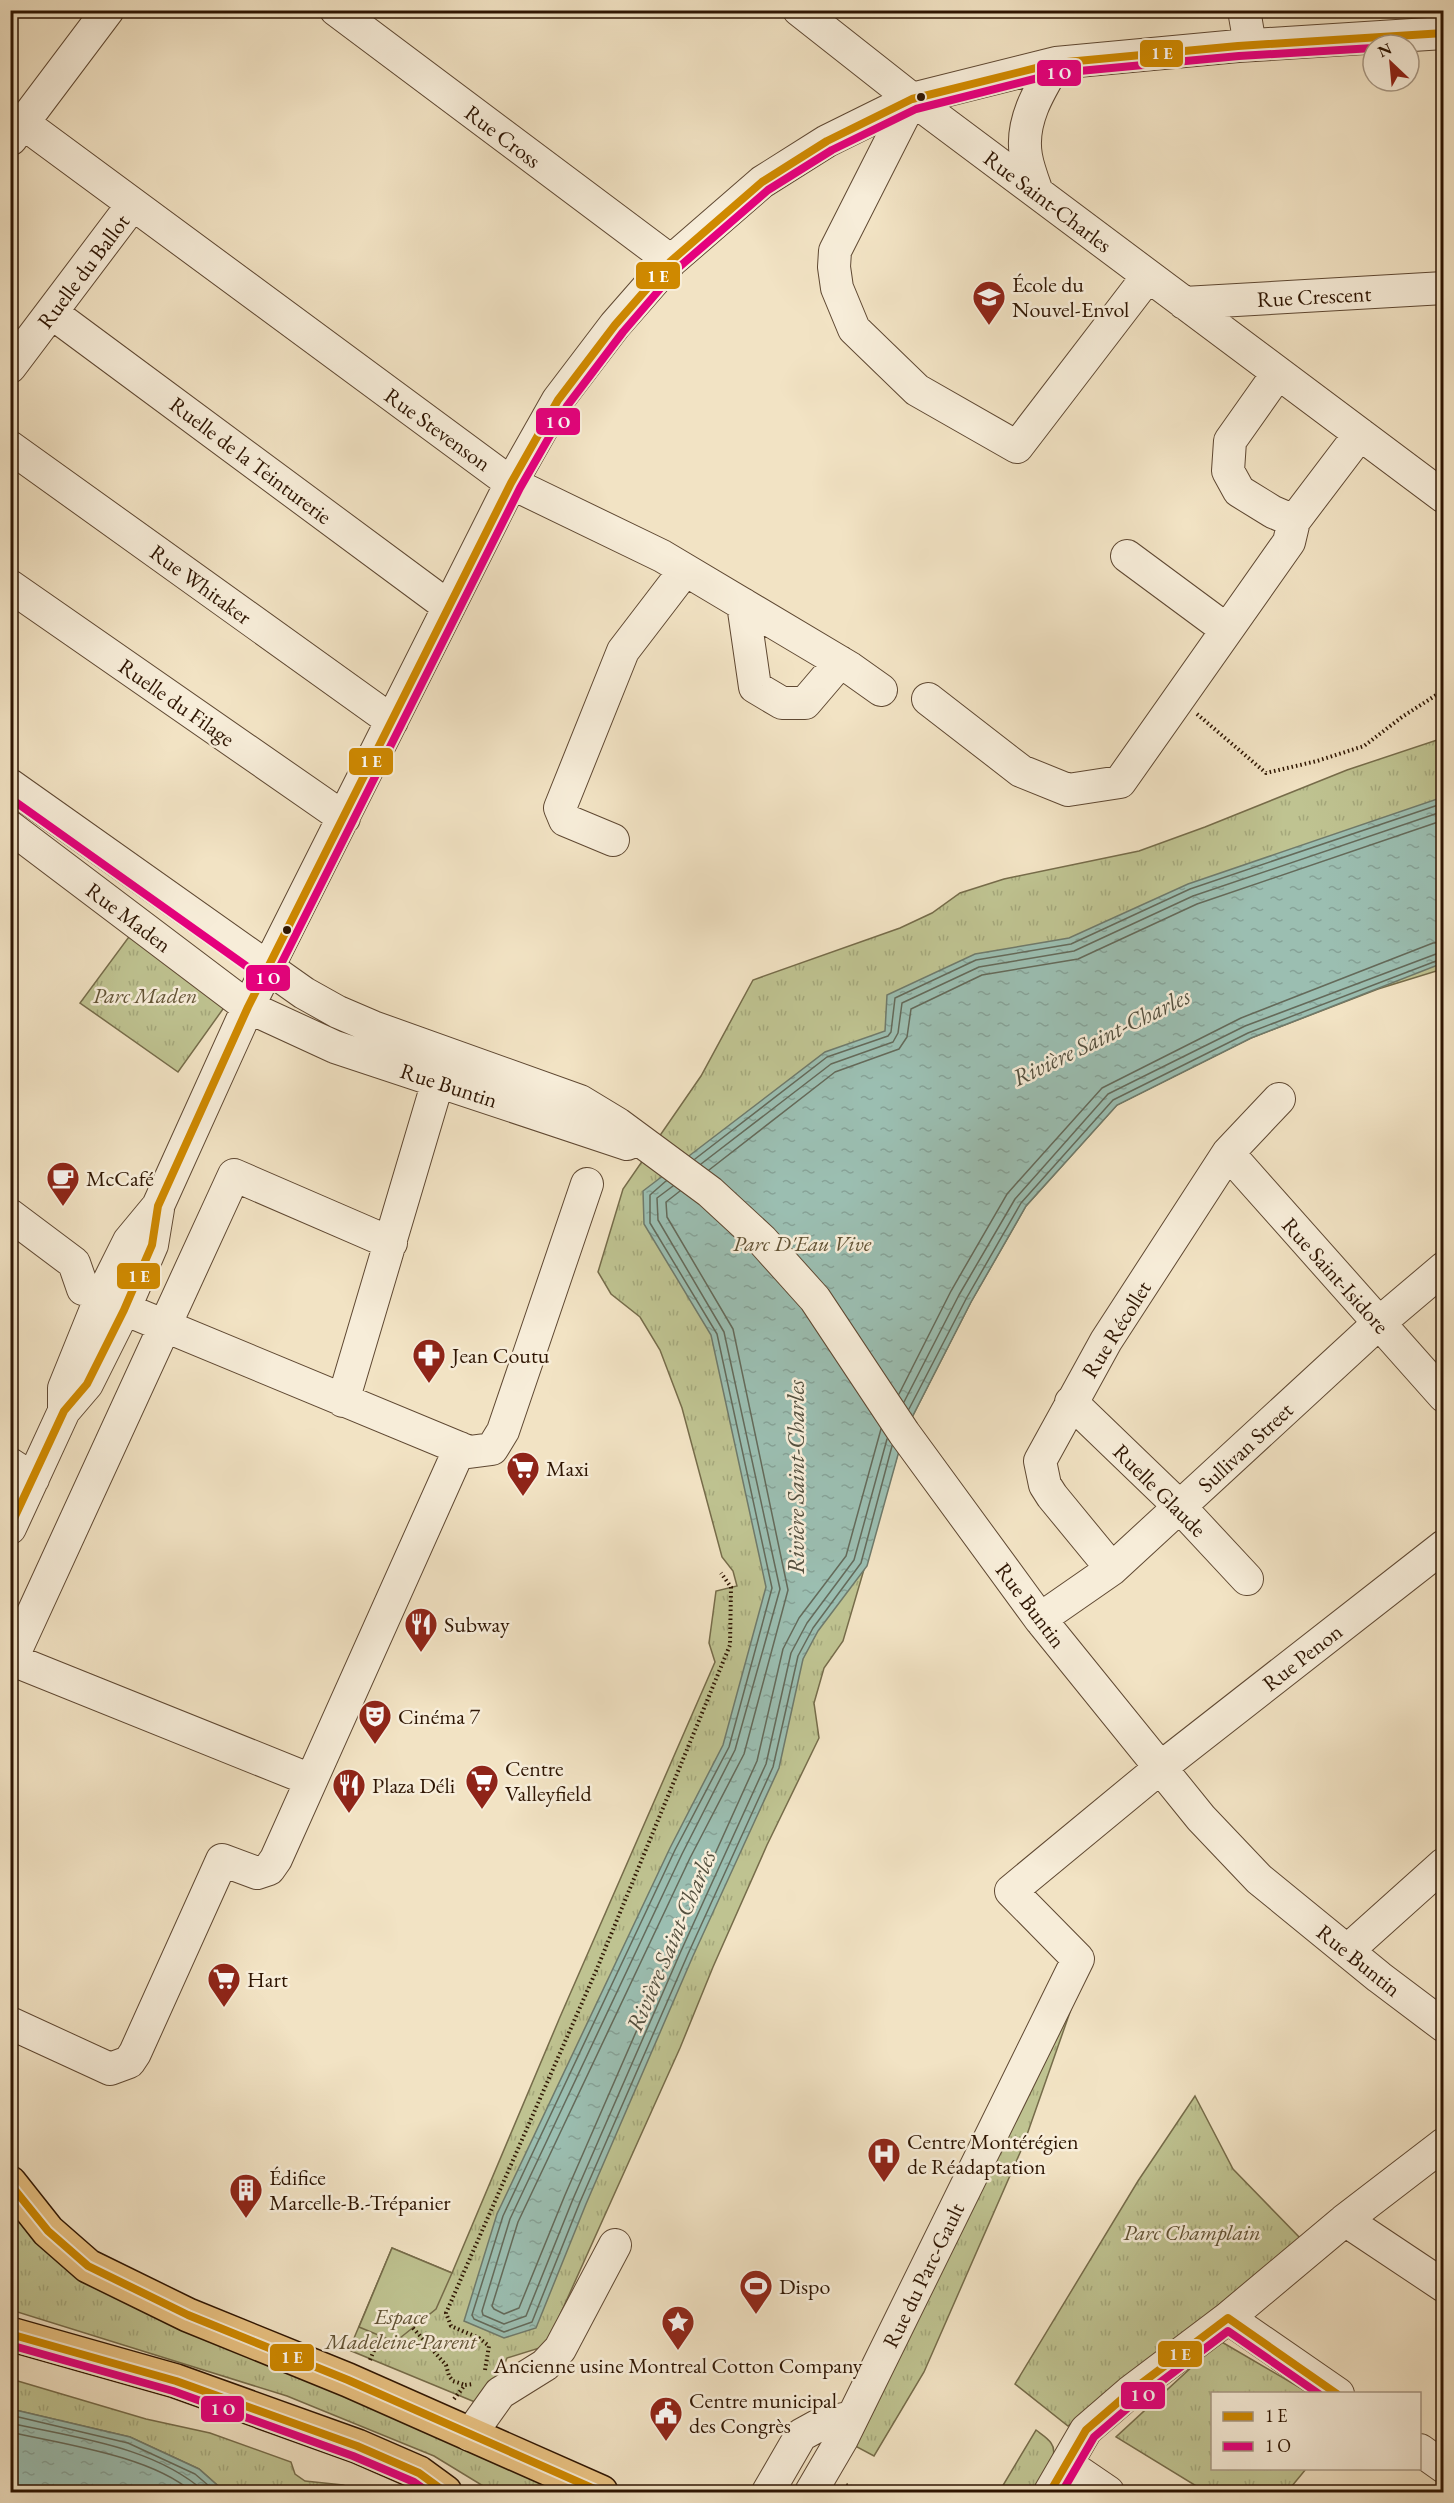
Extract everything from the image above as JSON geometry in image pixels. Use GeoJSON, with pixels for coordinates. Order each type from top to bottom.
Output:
{"type":"FeatureCollection","features":[{"type":"Feature","properties":{"kind":"main road"},"geometry":{"type":"LineString","coordinates":[[10,2183],[48,2231],[88,2266],[188,2315],[348,2380],[601,2493]]}},
{"type":"Feature","properties":{"kind":"main road"},"geometry":{"type":"LineString","coordinates":[[10,2334],[176,2381],[357,2445],[418,2473],[445,2493]]}},
{"type":"Feature","properties":{"kind":"street"},"geometry":{"type":"LineString","coordinates":[[17,132],[108,10]]}},
{"type":"Feature","properties":{"kind":"street","name":"Rue Cross"},"geometry":{"type":"LineString","coordinates":[[336,10],[670,261]]}},
{"type":"Feature","properties":{"kind":"street","name":"Rue Saint-Charles"},"geometry":{"type":"LineString","coordinates":[[799,10],[912,99],[1443,497]]}},
{"type":"Feature","properties":{"kind":"street"},"geometry":{"type":"LineString","coordinates":[[1244,10],[1250,45]]}},
{"type":"Feature","properties":{"kind":"street"},"geometry":{"type":"LineString","coordinates":[[10,1528],[22,1471],[64,1411],[87,1384],[102,1299],[152,1245],[158,1206],[248,1007],[511,483],[558,400],[615,325],[670,261],[762,182],[827,141],[912,99],[1056,63],[1250,45],[1443,33]]}},
{"type":"Feature","properties":{"kind":"street"},"geometry":{"type":"LineString","coordinates":[[1037,192],[1025,155],[1028,117],[1041,88],[1056,63]]}},
{"type":"Feature","properties":{"kind":"street"},"geometry":{"type":"LineString","coordinates":[[912,99],[835,251],[834,267],[837,288],[854,330],[917,390],[1017,447],[1148,276]]}},
{"type":"Feature","properties":{"kind":"street","name":"Rue Stevenson"},"geometry":{"type":"LineString","coordinates":[[17,132],[133,204],[511,483],[685,570],[840,662],[881,690]]}},
{"type":"Feature","properties":{"kind":"street","name":"Ruelle du Ballot"},"geometry":{"type":"LineString","coordinates":[[10,367],[133,204]]}},
{"type":"Feature","properties":{"kind":"street","name":"Rue Crescent"},"geometry":{"type":"LineString","coordinates":[[1184,303],[1443,288]]}},
{"type":"Feature","properties":{"kind":"street","name":"Ruelle de la Teinturerie"},"geometry":{"type":"LineString","coordinates":[[52,313],[449,607]]}},
{"type":"Feature","properties":{"kind":"street"},"geometry":{"type":"LineString","coordinates":[[1278,373],[1230,441],[1228,471],[1239,491],[1294,521]]}},
{"type":"Feature","properties":{"kind":"street"},"geometry":{"type":"LineString","coordinates":[[928,699],[1021,771],[1068,790],[1120,782],[1289,542],[1294,521],[1360,434]]}},
{"type":"Feature","properties":{"kind":"street","name":"Rue Whitaker"},"geometry":{"type":"LineString","coordinates":[[10,447],[392,721]]}},
{"type":"Feature","properties":{"kind":"street"},"geometry":{"type":"LineString","coordinates":[[1127,556],[1227,630]]}},
{"type":"Feature","properties":{"kind":"street"},"geometry":{"type":"LineString","coordinates":[[613,840],[565,820],[560,808],[623,651],[685,570]]}},
{"type":"Feature","properties":{"kind":"street","name":"Ruelle du Filage"},"geometry":{"type":"LineString","coordinates":[[10,586],[344,818]]}},
{"type":"Feature","properties":{"kind":"street"},"geometry":{"type":"LineString","coordinates":[[743,604],[755,687],[782,703],[805,703],[840,662]]}},
{"type":"Feature","properties":{"kind":"street","name":"Rue Maden"},"geometry":{"type":"LineString","coordinates":[[10,785],[269,969]]}},
{"type":"Feature","properties":{"kind":"street","name":"Rue Maden"},"geometry":{"type":"LineString","coordinates":[[10,827],[248,1007]]}},
{"type":"Feature","properties":{"kind":"street","name":"Rue Buntin"},"geometry":{"type":"LineString","coordinates":[[269,969],[304,993],[338,1012],[580,1101],[618,1124],[710,1192],[762,1240],[815,1299],[904,1433],[1040,1618],[1201,1818],[1259,1879],[1347,1952],[1443,2026]]}},
{"type":"Feature","properties":{"kind":"street","name":"Rue Buntin"},"geometry":{"type":"LineString","coordinates":[[248,1007],[335,1047],[663,1158]]}},
{"type":"Feature","properties":{"kind":"street"},"geometry":{"type":"LineString","coordinates":[[343,1401],[438,1081]]}},
{"type":"Feature","properties":{"kind":"street","name":"Rue Récollet"},"geometry":{"type":"LineString","coordinates":[[1112,1569],[1052,1496],[1041,1473],[1040,1461],[1106,1341],[1228,1153],[1279,1099]]}},
{"type":"Feature","properties":{"kind":"street","name":"Rue Saint-Isidore"},"geometry":{"type":"LineString","coordinates":[[1228,1153],[1443,1396]]}},
{"type":"Feature","properties":{"kind":"street"},"geometry":{"type":"LineString","coordinates":[[311,1779],[11,1661],[234,1175],[391,1243]]}},
{"type":"Feature","properties":{"kind":"street"},"geometry":{"type":"LineString","coordinates":[[10,1215],[74,1263],[102,1299],[164,1327],[469,1452],[492,1449],[503,1431],[587,1184]]}},
{"type":"Feature","properties":{"kind":"street","name":"Sullivan Street"},"geometry":{"type":"LineString","coordinates":[[1040,1618],[1112,1569],[1379,1323],[1443,1268]]}},
{"type":"Feature","properties":{"kind":"street","name":"Ruelle Glaude"},"geometry":{"type":"LineString","coordinates":[[1071,1402],[1179,1506],[1247,1579]]}},
{"type":"Feature","properties":{"kind":"street"},"geometry":{"type":"LineString","coordinates":[[10,2023],[110,2068],[129,2062],[222,1860],[256,1874],[269,1869],[460,1448]]}},
{"type":"Feature","properties":{"kind":"street","name":"Rue Penon"},"geometry":{"type":"LineString","coordinates":[[1078,1959],[1011,1891],[1160,1768],[1443,1546]]}},
{"type":"Feature","properties":{"kind":"street"},"geometry":{"type":"LineString","coordinates":[[1347,1952],[1443,1864]]}},
{"type":"Feature","properties":{"kind":"street","name":"Rue du Parc-Gault"},"geometry":{"type":"LineString","coordinates":[[811,2493],[842,2439],[1078,1959]]}},
{"type":"Feature","properties":{"kind":"street"},"geometry":{"type":"LineString","coordinates":[[1050,2493],[1086,2430],[1130,2392],[1228,2318],[1345,2220],[1442,2144]]}},
{"type":"Feature","properties":{"kind":"street"},"geometry":{"type":"LineString","coordinates":[[1345,2220],[1443,2286]]}},
{"type":"Feature","properties":{"kind":"street"},"geometry":{"type":"LineString","coordinates":[[470,2435],[500,2393],[544,2365],[560,2349],[615,2245]]}},
{"type":"Feature","properties":{"kind":"street"},"geometry":{"type":"LineString","coordinates":[[1228,2318],[1335,2392]]}},
{"type":"Feature","properties":{"kind":"street"},"geometry":{"type":"LineString","coordinates":[[768,2493],[801,2435],[821,2424],[852,2417]]}},
{"type":"Feature","properties":{"kind":"street"},"geometry":{"type":"LineString","coordinates":[[1421,2451],[1443,2467]]}},
{"type":"Feature","properties":{"kind":"street"},"geometry":{"type":"LineString","coordinates":[[1067,2464],[1108,2493]]}},
{"type":"Feature","properties":{"kind":"path"},"geometry":{"type":"LineString","coordinates":[[1179,698],[1266,773],[1317,761],[1364,746],[1443,690]]}},
{"type":"Feature","properties":{"kind":"path"},"geometry":{"type":"LineString","coordinates":[[452,2402],[465,2385],[479,2380],[489,2354],[489,2346],[479,2338],[451,2326],[446,2313],[596,1971],[730,1645],[731,1587],[721,1573]]}},
{"type":"Feature","properties":{"kind":"path"},"geometry":{"type":"LineString","coordinates":[[413,2328],[446,2365],[453,2381],[465,2385]]}},
{"type":"Feature","properties":{"kind":"path"},"geometry":{"type":"LineString","coordinates":[[367,2366],[380,2336]]}},
{"type":"Feature","properties":{"kind":"green space","name":"Parc D'Eau Vive"},"geometry":{"type":"Polygon","coordinates":[[[1443,738],[1443,969],[1378,989],[1251,1038],[1117,1105],[1026,1206],[971,1302],[904,1433],[843,1641],[824,1668],[814,1703],[819,1738],[767,1845],[680,2048],[546,2346],[507,2358],[487,2407],[349,2350],[392,2248],[452,2273],[560,2017],[715,1662],[709,1643],[716,1591],[737,1586],[733,1571],[722,1557],[682,1408],[660,1350],[640,1317],[611,1294],[598,1272],[623,1189],[701,1076],[753,980],[900,928],[932,913],[960,893],[1004,879],[1139,851],[1347,770],[1443,738]]]}},
{"type":"Feature","properties":{"kind":"green space","name":"Parc Maden"},"geometry":{"type":"Polygon","coordinates":[[[134,930],[228,1002],[178,1072],[80,1003],[134,930]]]}},
{"type":"Feature","properties":{"kind":"green space"},"geometry":{"type":"Polygon","coordinates":[[[1076,1995],[1023,2146],[924,2372],[874,2456],[842,2439],[1076,1995]]]}},
{"type":"Feature","properties":{"kind":"green space","name":"Parc Champlain"},"geometry":{"type":"Polygon","coordinates":[[[1195,2096],[1233,2169],[1301,2239],[1068,2426],[1015,2384],[1138,2181],[1195,2096]]]}},
{"type":"Feature","properties":{"kind":"green space"},"geometry":{"type":"Polygon","coordinates":[[[10,2195],[32,2224],[579,2492],[493,2492],[434,2456],[287,2396],[11,2310],[10,2195]]]}},
{"type":"Feature","properties":{"kind":"green space","name":"Espace Madeleine-Parent"},"geometry":{"type":"Polygon","coordinates":[[[392,2248],[452,2273],[436,2309],[395,2342],[359,2327],[392,2248]]]}},
{"type":"Feature","properties":{"kind":"green space"},"geometry":{"type":"Polygon","coordinates":[[[1220,2341],[1307,2392],[1211,2392],[1211,2470],[1305,2470],[1287,2492],[1206,2492],[1116,2437],[1220,2341]]]}},
{"type":"Feature","properties":{"kind":"green space"},"geometry":{"type":"Polygon","coordinates":[[[11,2379],[146,2419],[210,2433],[291,2462],[295,2474],[305,2481],[343,2485],[361,2492],[225,2492],[199,2469],[130,2437],[11,2409],[11,2379]]]}},
{"type":"Feature","properties":{"kind":"green space"},"geometry":{"type":"Polygon","coordinates":[[[1036,2430],[1048,2439],[1053,2448],[1052,2461],[1045,2475],[1034,2492],[999,2492],[1036,2430]]]}},
{"type":"Feature","properties":{"kind":"water","name":"Parc D'Eau Vive"},"geometry":{"type":"Polygon","coordinates":[[[1443,797],[1443,963],[1251,1038],[1117,1105],[1026,1206],[971,1302],[904,1433],[867,1566],[818,1631],[803,1659],[779,1768],[693,1956],[586,2204],[536,2328],[504,2338],[464,2321],[497,2214],[670,1848],[723,1745],[766,1587],[711,1335],[644,1224],[643,1191],[825,1052],[885,1031],[887,995],[975,954],[1069,938],[1188,884],[1443,797]]]}},
{"type":"Feature","properties":{"kind":"water"},"geometry":{"type":"Polygon","coordinates":[[[11,2409],[130,2437],[199,2469],[225,2492],[11,2492],[11,2409]]]}},
{"type":"Feature","properties":{"kind":"transit line"},"geometry":{"type":"LineString","coordinates":[[10,1527],[64,1411],[87,1384],[124,1310],[152,1245],[158,1206],[248,1007],[511,483],[558,400],[615,325],[671,261],[762,182],[827,141],[912,99],[1056,63],[1238,46],[1444,33]]}},
{"type":"Feature","properties":{"kind":"transit line"},"geometry":{"type":"LineString","coordinates":[[10,798],[263,978],[274,978],[520,488],[567,406],[623,332],[678,268],[768,190],[832,150],[916,109],[1058,73],[1239,56],[1361,49]]}},
{"type":"Feature","properties":{"kind":"transit line"},"geometry":{"type":"LineString","coordinates":[[10,2184],[48,2231],[88,2266],[188,2315],[348,2380],[601,2492]]}},
{"type":"Feature","properties":{"kind":"transit line"},"geometry":{"type":"LineString","coordinates":[[1050,2492],[1086,2430],[1130,2392],[1228,2318],[1334,2392]]}},
{"type":"Feature","properties":{"kind":"transit line"},"geometry":{"type":"LineString","coordinates":[[1062,2492],[1094,2437],[1137,2400],[1228,2331],[1316,2392]]}},
{"type":"Feature","properties":{"kind":"transit line"},"geometry":{"type":"LineString","coordinates":[[10,2334],[176,2381],[357,2446],[419,2473],[445,2492]]}},
{"type":"Feature","properties":{"kind":"transit line"},"geometry":{"type":"LineString","coordinates":[[10,2345],[173,2391],[353,2456],[414,2482],[428,2492]]}},
{"type":"Feature","properties":{"kind":"place","name":"École du Nouvel-Envol"},"geometry":{"type":"Point","coordinates":[989,326]}},
{"type":"Feature","properties":{"kind":"place","name":"McCafé"},"geometry":{"type":"Point","coordinates":[63,1207]}},
{"type":"Feature","properties":{"kind":"place","name":"Jean Coutu"},"geometry":{"type":"Point","coordinates":[429,1384]}},
{"type":"Feature","properties":{"kind":"place","name":"Maxi"},"geometry":{"type":"Point","coordinates":[523,1497]}},
{"type":"Feature","properties":{"kind":"place","name":"Subway"},"geometry":{"type":"Point","coordinates":[421,1653]}},
{"type":"Feature","properties":{"kind":"place","name":"Cinéma 7"},"geometry":{"type":"Point","coordinates":[375,1745]}},
{"type":"Feature","properties":{"kind":"place","name":"Centre Valleyfield"},"geometry":{"type":"Point","coordinates":[482,1810]}},
{"type":"Feature","properties":{"kind":"place","name":"Plaza Déli"},"geometry":{"type":"Point","coordinates":[349,1814]}},
{"type":"Feature","properties":{"kind":"place","name":"Hart"},"geometry":{"type":"Point","coordinates":[224,2008]}},
{"type":"Feature","properties":{"kind":"place","name":"Centre Montérégien de Réadaptation"},"geometry":{"type":"Point","coordinates":[884,2183]}},
{"type":"Feature","properties":{"kind":"place","name":"Édifice Marcelle-B.-Trépanier"},"geometry":{"type":"Point","coordinates":[246,2219]}},
{"type":"Feature","properties":{"kind":"place","name":"Dispo"},"geometry":{"type":"Point","coordinates":[756,2315]}},
{"type":"Feature","properties":{"kind":"place","name":"Ancienne usine Montreal Cotton Company"},"geometry":{"type":"Point","coordinates":[678,2351]}},
{"type":"Feature","properties":{"kind":"place","name":"Centre municipal des Congrès"},"geometry":{"type":"Point","coordinates":[666,2442]}},
{"type":"Feature","properties":{"kind":"water label","name":"Rivière Saint-Charles"},"geometry":{"type":"Point","coordinates":[1101,1037]}},
{"type":"Feature","properties":{"kind":"water label","name":"Rivière Saint-Charles"},"geometry":{"type":"Point","coordinates":[796,1477]}},
{"type":"Feature","properties":{"kind":"water label","name":"Rivière Saint-Charles"},"geometry":{"type":"Point","coordinates":[671,1941]}}]}
